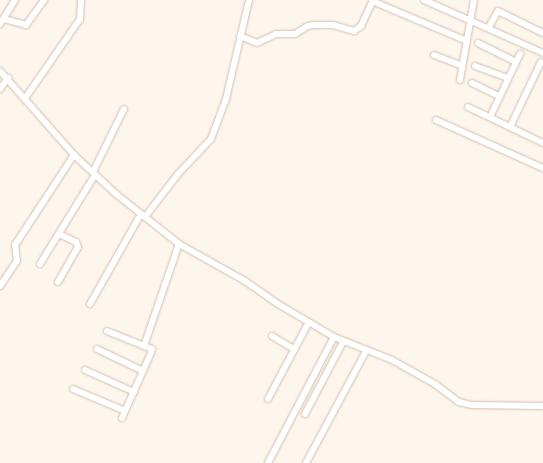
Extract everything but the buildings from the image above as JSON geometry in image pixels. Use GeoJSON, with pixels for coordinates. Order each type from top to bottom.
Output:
{"type":"FeatureCollection","features":[{"type":"Feature","properties":{"kind":"street"},"geometry":{"type":"LineString","coordinates":[[15,0],[2,22],[26,25],[44,0]]}},
{"type":"Feature","properties":{"kind":"street"},"geometry":{"type":"LineString","coordinates":[[26,97],[80,19],[81,0]]}},
{"type":"Feature","properties":{"kind":"street"},"geometry":{"type":"LineString","coordinates":[[90,304],[143,216],[178,174],[211,139],[226,99],[249,0]]}},
{"type":"Feature","properties":{"kind":"street"},"geometry":{"type":"LineString","coordinates":[[424,0],[489,27],[543,53]]}},
{"type":"Feature","properties":{"kind":"street"},"geometry":{"type":"LineString","coordinates":[[460,80],[474,0]]}},
{"type":"Feature","properties":{"kind":"street"},"geometry":{"type":"LineString","coordinates":[[240,36],[257,43],[276,34],[295,34],[308,26],[314,25],[333,25],[354,31],[361,26],[373,1],[467,41]]}},
{"type":"Feature","properties":{"kind":"street"},"geometry":{"type":"LineString","coordinates":[[489,27],[498,11],[543,33]]}},
{"type":"Feature","properties":{"kind":"street"},"geometry":{"type":"LineString","coordinates":[[478,43],[516,62]]}},
{"type":"Feature","properties":{"kind":"street"},"geometry":{"type":"LineString","coordinates":[[490,117],[520,54]]}},
{"type":"Feature","properties":{"kind":"street"},"geometry":{"type":"LineString","coordinates":[[434,55],[462,66]]}},
{"type":"Feature","properties":{"kind":"street"},"geometry":{"type":"LineString","coordinates":[[510,127],[541,62]]}},
{"type":"Feature","properties":{"kind":"street"},"geometry":{"type":"LineString","coordinates":[[475,66],[508,78]]}},
{"type":"Feature","properties":{"kind":"street"},"geometry":{"type":"LineString","coordinates":[[0,71],[26,97],[74,155],[143,216],[179,244],[245,281],[334,337],[343,342],[392,360],[435,384],[453,399],[464,404],[543,406]]}},
{"type":"Feature","properties":{"kind":"street"},"geometry":{"type":"LineString","coordinates":[[0,89],[8,78]]}},
{"type":"Feature","properties":{"kind":"street"},"geometry":{"type":"LineString","coordinates":[[472,83],[500,96]]}},
{"type":"Feature","properties":{"kind":"street"},"geometry":{"type":"LineString","coordinates":[[468,106],[543,143]]}},
{"type":"Feature","properties":{"kind":"street"},"geometry":{"type":"LineString","coordinates":[[40,264],[94,174],[124,109]]}},
{"type":"Feature","properties":{"kind":"street"},"geometry":{"type":"LineString","coordinates":[[436,120],[543,168]]}},
{"type":"Feature","properties":{"kind":"street"},"geometry":{"type":"LineString","coordinates":[[0,286],[17,261],[15,246],[74,155]]}},
{"type":"Feature","properties":{"kind":"street"},"geometry":{"type":"LineString","coordinates":[[58,282],[78,247],[76,242],[59,234]]}},
{"type":"Feature","properties":{"kind":"street"},"geometry":{"type":"LineString","coordinates":[[144,346],[179,244]]}},
{"type":"Feature","properties":{"kind":"street"},"geometry":{"type":"LineString","coordinates":[[268,399],[309,322]]}},
{"type":"Feature","properties":{"kind":"street"},"geometry":{"type":"LineString","coordinates":[[107,331],[144,346],[152,351],[122,418]]}},
{"type":"Feature","properties":{"kind":"street"},"geometry":{"type":"LineString","coordinates":[[272,336],[294,349]]}},
{"type":"Feature","properties":{"kind":"street"},"geometry":{"type":"LineString","coordinates":[[268,463],[334,337]]}},
{"type":"Feature","properties":{"kind":"street"},"geometry":{"type":"LineString","coordinates":[[305,414],[343,342]]}},
{"type":"Feature","properties":{"kind":"street"},"geometry":{"type":"LineString","coordinates":[[97,349],[143,371]]}},
{"type":"Feature","properties":{"kind":"street"},"geometry":{"type":"LineString","coordinates":[[306,463],[366,351]]}},
{"type":"Feature","properties":{"kind":"street"},"geometry":{"type":"LineString","coordinates":[[85,370],[134,392]]}},
{"type":"Feature","properties":{"kind":"street"},"geometry":{"type":"LineString","coordinates":[[73,389],[125,411]]}}]}
